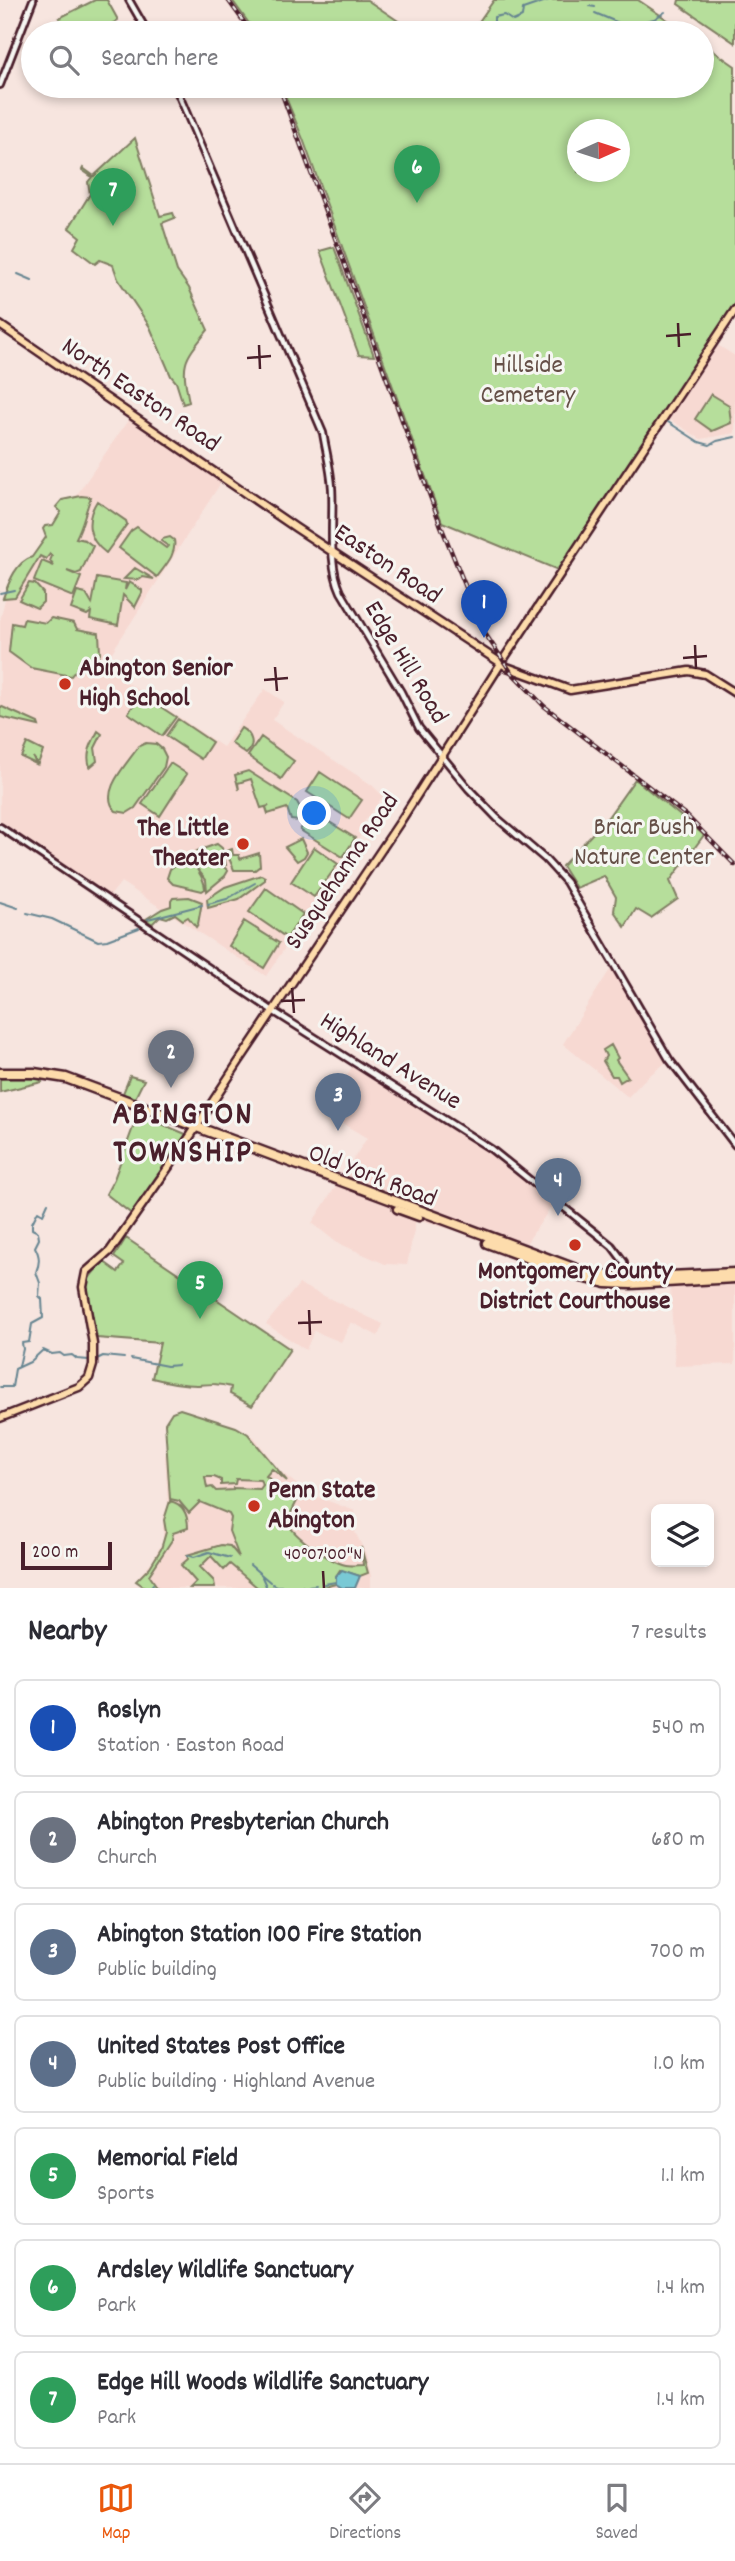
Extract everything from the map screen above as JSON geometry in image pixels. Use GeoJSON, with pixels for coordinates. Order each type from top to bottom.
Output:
{"type":"FeatureCollection","features":[{"type":"Feature","properties":{"kind":"highway","name":"Old York Road"},"geometry":{"type":"LineString","coordinates":[[0,1075],[62,1082],[587,1273],[625,1281],[735,1278]]}},
{"type":"Feature","properties":{"kind":"highway","name":"Old York Road"},"geometry":{"type":"LineString","coordinates":[[194,1129],[397,1209]]}},
{"type":"Feature","properties":{"kind":"highway","name":"Old York Road"},"geometry":{"type":"LineString","coordinates":[[419,1217],[561,1271],[605,1282],[735,1273]]}},
{"type":"Feature","properties":{"kind":"main road","name":"Susquehanna Road"},"geometry":{"type":"LineString","coordinates":[[0,1418],[75,1389],[89,1378],[94,1352],[83,1293],[84,1276],[117,1242],[274,1011],[735,310]]}},
{"type":"Feature","properties":{"kind":"main road","name":"North Easton Road"},"geometry":{"type":"LineString","coordinates":[[0,325],[257,499]]}},
{"type":"Feature","properties":{"kind":"main road","name":"Easton Road"},"geometry":{"type":"LineString","coordinates":[[257,499],[501,664],[570,690],[682,671],[705,674],[735,693]]}},
{"type":"Feature","properties":{"kind":"main road","name":"Old York Road"},"geometry":{"type":"LineString","coordinates":[[397,1209],[419,1217]]}},
{"type":"Feature","properties":{"kind":"street"},"geometry":{"type":"LineString","coordinates":[[25,21],[33,0]]}},
{"type":"Feature","properties":{"kind":"street"},"geometry":{"type":"LineString","coordinates":[[129,0],[141,21]]}},
{"type":"Feature","properties":{"kind":"street"},"geometry":{"type":"LineString","coordinates":[[0,85],[21,31]]}},
{"type":"Feature","properties":{"kind":"street","name":"Edge Hill Road"},"geometry":{"type":"LineString","coordinates":[[180,98],[323,433],[332,488],[332,551],[341,592],[401,692],[419,728],[496,818],[545,859],[566,882],[671,1062],[735,1145]]}},
{"type":"Feature","properties":{"kind":"street","name":"Highland Avenue"},"geometry":{"type":"LineString","coordinates":[[0,827],[274,1011],[491,1149],[612,1246],[624,1262],[625,1281]]}},
{"type":"Feature","properties":{"kind":"shaded area"},"geometry":{"type":"Polygon","coordinates":[[[716,344],[735,356],[735,433],[701,439],[667,418],[716,344]]]}},
{"type":"Feature","properties":{"kind":"shaded area"},"geometry":{"type":"Polygon","coordinates":[[[129,419],[222,481],[103,666],[223,747],[265,689],[284,702],[272,720],[372,785],[383,796],[357,832],[361,835],[266,976],[121,882],[110,896],[0,822],[0,621],[5,599],[129,419]]]}},
{"type":"Feature","properties":{"kind":"shaded area"},"geometry":{"type":"Polygon","coordinates":[[[611,968],[668,1061],[628,1097],[563,1044],[611,968]]]}},
{"type":"Feature","properties":{"kind":"shaded area"},"geometry":{"type":"Polygon","coordinates":[[[352,1067],[491,1152],[554,1203],[523,1248],[416,1220],[407,1265],[385,1264],[336,1242],[312,1223],[367,1138],[325,1113],[352,1067]]]}},
{"type":"Feature","properties":{"kind":"shaded area"},"geometry":{"type":"Polygon","coordinates":[[[735,1281],[735,1364],[675,1366],[670,1287],[735,1281]]]}},
{"type":"Feature","properties":{"kind":"shaded area"},"geometry":{"type":"Polygon","coordinates":[[[299,1284],[383,1324],[378,1336],[351,1322],[341,1342],[314,1331],[306,1350],[266,1324],[299,1284]]]}},
{"type":"Feature","properties":{"kind":"shaded area","name":"Penn State Abington"},"geometry":{"type":"Polygon","coordinates":[[[229,1423],[254,1437],[279,1470],[307,1493],[355,1511],[353,1528],[366,1554],[371,1588],[145,1588],[135,1581],[153,1560],[163,1541],[163,1518],[168,1504],[165,1455],[192,1449],[225,1452],[229,1423]]]}},
{"type":"Feature","properties":{"kind":"green space"},"geometry":{"type":"Polygon","coordinates":[[[95,0],[107,0],[118,20],[62,21],[59,18],[95,0]]]}},
{"type":"Feature","properties":{"kind":"green space"},"geometry":{"type":"Polygon","coordinates":[[[232,0],[367,0],[398,21],[247,21],[232,0]]]}},
{"type":"Feature","properties":{"kind":"green space"},"geometry":{"type":"Polygon","coordinates":[[[494,0],[638,0],[669,21],[479,21],[494,0]]]}},
{"type":"Feature","properties":{"kind":"green space"},"geometry":{"type":"Polygon","coordinates":[[[679,0],[735,0],[735,43],[714,29],[714,21],[703,21],[678,4],[679,0]]]}},
{"type":"Feature","properties":{"kind":"green space","name":"Hillside Cemetery"},"geometry":{"type":"Polygon","coordinates":[[[714,51],[735,66],[735,304],[558,570],[442,522],[286,98],[714,98],[714,51]]]}},
{"type":"Feature","properties":{"kind":"green space"},"geometry":{"type":"Polygon","coordinates":[[[135,138],[160,216],[173,213],[175,218],[162,223],[177,271],[189,288],[208,330],[186,363],[185,378],[189,402],[183,404],[176,382],[150,327],[118,279],[113,265],[100,260],[95,264],[74,248],[80,237],[69,228],[90,194],[88,182],[92,177],[82,170],[83,168],[94,176],[135,138]]]}},
{"type":"Feature","properties":{"kind":"green space"},"geometry":{"type":"Polygon","coordinates":[[[334,247],[374,356],[359,355],[320,251],[334,247]]]}},
{"type":"Feature","properties":{"kind":"green space"},"geometry":{"type":"Polygon","coordinates":[[[711,394],[729,405],[731,423],[712,431],[695,419],[711,394]]]}},
{"type":"Feature","properties":{"kind":"green space"},"geometry":{"type":"Polygon","coordinates":[[[91,497],[76,538],[93,546],[81,572],[76,574],[67,571],[81,577],[73,597],[34,581],[42,561],[54,566],[50,561],[50,554],[46,559],[40,556],[15,597],[3,598],[17,568],[32,557],[46,537],[43,529],[45,526],[53,525],[61,512],[56,507],[62,500],[91,497]]]}},
{"type":"Feature","properties":{"kind":"green space"},"geometry":{"type":"Polygon","coordinates":[[[97,501],[127,524],[106,553],[95,542],[90,529],[91,515],[97,501]]]}},
{"type":"Feature","properties":{"kind":"green space"},"geometry":{"type":"Polygon","coordinates":[[[137,527],[166,548],[168,546],[162,539],[170,537],[174,540],[172,555],[157,577],[119,548],[137,527]]]}},
{"type":"Feature","properties":{"kind":"green space"},"geometry":{"type":"Polygon","coordinates":[[[135,568],[154,579],[124,579],[135,568]]]}},
{"type":"Feature","properties":{"kind":"green space"},"geometry":{"type":"Polygon","coordinates":[[[97,578],[126,583],[125,590],[129,582],[142,590],[135,607],[123,595],[118,625],[90,619],[91,612],[87,615],[71,609],[77,592],[86,594],[92,604],[97,578]]]}},
{"type":"Feature","properties":{"kind":"green space"},"geometry":{"type":"Polygon","coordinates":[[[29,583],[35,584],[43,593],[43,602],[37,608],[19,600],[29,583]]]}},
{"type":"Feature","properties":{"kind":"green space"},"geometry":{"type":"Polygon","coordinates":[[[51,618],[74,623],[77,629],[99,633],[100,653],[93,666],[75,671],[71,676],[31,668],[9,652],[12,623],[22,625],[24,619],[46,623],[51,618]]]}},
{"type":"Feature","properties":{"kind":"green space"},"geometry":{"type":"Polygon","coordinates":[[[141,694],[176,717],[162,736],[128,713],[141,694]]]}},
{"type":"Feature","properties":{"kind":"green space"},"geometry":{"type":"Polygon","coordinates":[[[0,706],[38,723],[39,726],[0,717],[0,706]]]}},
{"type":"Feature","properties":{"kind":"green space"},"geometry":{"type":"Polygon","coordinates":[[[178,719],[212,742],[201,759],[166,736],[178,719]]]}},
{"type":"Feature","properties":{"kind":"green space"},"geometry":{"type":"Polygon","coordinates":[[[241,728],[248,733],[252,743],[246,754],[231,743],[241,728]]]}},
{"type":"Feature","properties":{"kind":"green space"},"geometry":{"type":"Polygon","coordinates":[[[98,731],[102,734],[95,748],[97,761],[90,767],[89,753],[98,731]]]}},
{"type":"Feature","properties":{"kind":"green space"},"geometry":{"type":"Polygon","coordinates":[[[261,737],[294,761],[281,779],[248,756],[261,737]]]}},
{"type":"Feature","properties":{"kind":"green space"},"geometry":{"type":"Polygon","coordinates":[[[27,743],[43,751],[38,764],[33,757],[36,764],[21,757],[27,743]]]}},
{"type":"Feature","properties":{"kind":"green space"},"geometry":{"type":"Polygon","coordinates":[[[146,743],[156,744],[162,749],[166,757],[164,767],[135,808],[127,813],[116,811],[111,804],[112,787],[139,746],[146,743]]]}},
{"type":"Feature","properties":{"kind":"green space"},"geometry":{"type":"Polygon","coordinates":[[[170,763],[187,774],[160,816],[142,804],[170,763]]]}},
{"type":"Feature","properties":{"kind":"green space"},"geometry":{"type":"Polygon","coordinates":[[[248,771],[297,802],[301,809],[299,821],[291,820],[287,808],[268,814],[266,808],[269,806],[261,808],[251,779],[238,783],[239,790],[235,775],[248,771]]]}},
{"type":"Feature","properties":{"kind":"green space"},"geometry":{"type":"Polygon","coordinates":[[[320,772],[362,800],[349,819],[307,792],[320,772]]]}},
{"type":"Feature","properties":{"kind":"green space","name":"Briar Bush Nature Center"},"geometry":{"type":"Polygon","coordinates":[[[635,779],[704,835],[670,881],[678,899],[651,918],[636,909],[625,927],[614,911],[616,897],[604,876],[576,888],[562,866],[608,817],[635,779]]]}},
{"type":"Feature","properties":{"kind":"green space"},"geometry":{"type":"Polygon","coordinates":[[[312,811],[355,838],[343,857],[300,830],[312,811]]]}},
{"type":"Feature","properties":{"kind":"green space"},"geometry":{"type":"Polygon","coordinates":[[[301,839],[307,852],[297,861],[285,847],[301,839]]]}},
{"type":"Feature","properties":{"kind":"green space"},"geometry":{"type":"Polygon","coordinates":[[[217,844],[222,848],[226,865],[222,865],[228,871],[207,891],[206,880],[195,866],[205,861],[194,859],[200,855],[197,851],[217,844]]]}},
{"type":"Feature","properties":{"kind":"green space"},"geometry":{"type":"Polygon","coordinates":[[[314,847],[338,864],[314,897],[291,882],[314,847]]]}},
{"type":"Feature","properties":{"kind":"green space"},"geometry":{"type":"Polygon","coordinates":[[[232,849],[233,855],[239,855],[240,859],[259,853],[260,866],[255,870],[234,870],[226,851],[232,849]]]}},
{"type":"Feature","properties":{"kind":"green space"},"geometry":{"type":"Polygon","coordinates":[[[192,854],[203,879],[205,889],[202,891],[173,884],[167,878],[170,869],[192,854]]]}},
{"type":"Feature","properties":{"kind":"green space"},"geometry":{"type":"Polygon","coordinates":[[[261,875],[265,880],[239,899],[208,908],[207,899],[225,887],[261,875]]]}},
{"type":"Feature","properties":{"kind":"green space"},"geometry":{"type":"Polygon","coordinates":[[[266,888],[303,914],[287,938],[249,912],[266,888]]]}},
{"type":"Feature","properties":{"kind":"green space"},"geometry":{"type":"Polygon","coordinates":[[[189,897],[202,902],[196,927],[188,917],[183,920],[175,914],[167,918],[160,916],[152,924],[146,919],[171,906],[173,898],[189,897]]]}},
{"type":"Feature","properties":{"kind":"green space"},"geometry":{"type":"Polygon","coordinates":[[[244,921],[279,943],[264,968],[229,946],[244,921]]]}},
{"type":"Feature","properties":{"kind":"green space"},"geometry":{"type":"Polygon","coordinates":[[[611,1045],[618,1058],[616,1060],[628,1077],[620,1082],[617,1076],[612,1076],[603,1061],[606,1056],[603,1050],[611,1045]]]}},
{"type":"Feature","properties":{"kind":"green space"},"geometry":{"type":"Polygon","coordinates":[[[130,1076],[144,1080],[134,1100],[122,1096],[130,1076]]]}},
{"type":"Feature","properties":{"kind":"green space"},"geometry":{"type":"Polygon","coordinates":[[[0,1079],[41,1079],[42,1082],[0,1092],[0,1079]]]}},
{"type":"Feature","properties":{"kind":"green space"},"geometry":{"type":"Polygon","coordinates":[[[138,1114],[188,1135],[133,1215],[106,1194],[138,1114]]]}},
{"type":"Feature","properties":{"kind":"green space"},"geometry":{"type":"Polygon","coordinates":[[[551,1164],[567,1178],[554,1195],[536,1181],[551,1164]]]}},
{"type":"Feature","properties":{"kind":"green space"},"geometry":{"type":"Polygon","coordinates":[[[126,1238],[290,1349],[252,1406],[230,1394],[231,1387],[218,1384],[180,1384],[152,1378],[160,1343],[97,1338],[85,1283],[103,1261],[118,1272],[124,1264],[114,1257],[126,1238]]]}},
{"type":"Feature","properties":{"kind":"green space"},"geometry":{"type":"Polygon","coordinates":[[[180,1409],[236,1427],[248,1434],[287,1481],[272,1469],[266,1476],[297,1501],[290,1515],[293,1519],[288,1522],[291,1528],[313,1548],[346,1565],[363,1565],[361,1547],[368,1573],[360,1576],[340,1570],[336,1576],[336,1584],[320,1588],[258,1588],[230,1564],[224,1570],[211,1556],[200,1567],[214,1581],[215,1588],[190,1588],[196,1582],[181,1565],[188,1559],[187,1555],[221,1545],[230,1546],[239,1557],[229,1531],[229,1514],[200,1502],[189,1513],[179,1501],[170,1499],[165,1423],[172,1412],[180,1409]],[[205,1477],[207,1488],[212,1487],[216,1491],[233,1488],[260,1489],[263,1485],[260,1480],[236,1479],[235,1484],[221,1485],[221,1480],[205,1477]]]}},
{"type":"Feature","properties":{"kind":"green space"},"geometry":{"type":"Polygon","coordinates":[[[170,1501],[184,1511],[188,1528],[173,1533],[172,1540],[149,1575],[158,1588],[146,1588],[136,1581],[150,1567],[161,1549],[166,1532],[164,1520],[170,1501]]]}},
{"type":"Feature","properties":{"kind":"water"},"geometry":{"type":"Polygon","coordinates":[[[342,1570],[360,1576],[355,1588],[342,1588],[336,1584],[336,1576],[342,1570]]]}},
{"type":"Feature","properties":{"kind":"waterway"},"geometry":{"type":"LineString","coordinates":[[513,21],[522,17],[523,9],[549,0]]}},
{"type":"Feature","properties":{"kind":"waterway"},"geometry":{"type":"LineString","coordinates":[[589,6],[595,7]]}},
{"type":"Feature","properties":{"kind":"waterway"},"geometry":{"type":"LineString","coordinates":[[646,21],[665,12]]}},
{"type":"Feature","properties":{"kind":"waterway"},"geometry":{"type":"LineString","coordinates":[[595,13],[614,21]]}},
{"type":"Feature","properties":{"kind":"waterway"},"geometry":{"type":"LineString","coordinates":[[494,21],[494,17],[504,15],[513,21]]}},
{"type":"Feature","properties":{"kind":"waterway"},"geometry":{"type":"LineString","coordinates":[[18,274],[32,280]]}},
{"type":"Feature","properties":{"kind":"waterway"},"geometry":{"type":"LineString","coordinates":[[668,422],[699,442],[710,445],[735,437]]}},
{"type":"Feature","properties":{"kind":"waterway"},"geometry":{"type":"LineString","coordinates":[[0,593],[14,590]]}},
{"type":"Feature","properties":{"kind":"waterway"},"geometry":{"type":"LineString","coordinates":[[208,904],[227,899],[255,883]]}},
{"type":"Feature","properties":{"kind":"waterway"},"geometry":{"type":"LineString","coordinates":[[0,902],[18,908]]}},
{"type":"Feature","properties":{"kind":"waterway"},"geometry":{"type":"LineString","coordinates":[[148,919],[202,905]]}},
{"type":"Feature","properties":{"kind":"waterway"},"geometry":{"type":"LineString","coordinates":[[27,913],[52,919],[98,941],[139,928]]}},
{"type":"Feature","properties":{"kind":"waterway"},"geometry":{"type":"LineString","coordinates":[[19,1366],[22,1343],[29,1342],[32,1324],[43,1318],[42,1299],[39,1296],[40,1283],[36,1272],[39,1260],[35,1247],[39,1239],[38,1232],[32,1229],[32,1223],[38,1211],[43,1214],[48,1203]]}},
{"type":"Feature","properties":{"kind":"waterway"},"geometry":{"type":"LineString","coordinates":[[0,1387],[12,1387],[15,1369],[30,1362],[43,1350],[89,1360]]}},
{"type":"Feature","properties":{"kind":"waterway"},"geometry":{"type":"LineString","coordinates":[[97,1359],[103,1356],[124,1358]]}},
{"type":"Feature","properties":{"kind":"waterway"},"geometry":{"type":"LineString","coordinates":[[131,1359],[167,1366],[178,1365]]}},
{"type":"Feature","properties":{"kind":"waterway"},"geometry":{"type":"LineString","coordinates":[[188,1555],[194,1557],[209,1552],[230,1558]]}},
{"type":"Feature","properties":{"kind":"waterway"},"geometry":{"type":"LineString","coordinates":[[250,1565],[270,1582]]}},
{"type":"Feature","properties":{"kind":"waterway"},"geometry":{"type":"LineString","coordinates":[[262,1577],[266,1586]]}},
{"type":"Feature","properties":{"kind":"waterway"},"geometry":{"type":"LineString","coordinates":[[324,1584],[336,1582]]}},
{"type":"Feature","properties":{"kind":"waterway"},"geometry":{"type":"LineString","coordinates":[[150,1588],[153,1584]]}},
{"type":"Feature","properties":{"kind":"waterway"},"geometry":{"type":"LineString","coordinates":[[272,1584],[302,1586]]}},
{"type":"Feature","properties":{"kind":"waterway"},"geometry":{"type":"LineString","coordinates":[[309,1586],[316,1585]]}},
{"type":"Feature","properties":{"kind":"railway"},"geometry":{"type":"LineString","coordinates":[[228,0],[243,21]]}},
{"type":"Feature","properties":{"kind":"railway"},"geometry":{"type":"LineString","coordinates":[[283,98],[441,526],[484,632],[511,672],[544,706],[687,816],[735,865]]}},
{"type":"Feature","properties":{"kind":"place","name":"Ardsley Wildlife Sanctuary"},"geometry":{"type":"Point","coordinates":[417,203]}},
{"type":"Feature","properties":{"kind":"place","name":"Edge Hill Woods Wildlife Sanctuary"},"geometry":{"type":"Point","coordinates":[113,226]}},
{"type":"Feature","properties":{"kind":"place","name":"Roslyn"},"geometry":{"type":"Point","coordinates":[484,638]}},
{"type":"Feature","properties":{"kind":"place","name":"Abington Senior High School"},"geometry":{"type":"Point","coordinates":[65,684]}},
{"type":"Feature","properties":{"kind":"place","name":"The Little Theater"},"geometry":{"type":"Point","coordinates":[243,844]}},
{"type":"Feature","properties":{"kind":"place","name":"Abington Presbyterian Church"},"geometry":{"type":"Point","coordinates":[171,1088]}},
{"type":"Feature","properties":{"kind":"place","name":"Abington Station 100 Fire Station"},"geometry":{"type":"Point","coordinates":[338,1131]}},
{"type":"Feature","properties":{"kind":"place","name":"United States Post Office"},"geometry":{"type":"Point","coordinates":[558,1216]}},
{"type":"Feature","properties":{"kind":"place","name":"Montgomery County District Courthouse"},"geometry":{"type":"Point","coordinates":[575,1245]}},
{"type":"Feature","properties":{"kind":"place","name":"Memorial Field"},"geometry":{"type":"Point","coordinates":[200,1319]}},
{"type":"Feature","properties":{"kind":"place","name":"Penn State Abington"},"geometry":{"type":"Point","coordinates":[254,1506]}},
{"type":"Feature","properties":{"kind":"district","name":"ABINGTON TOWNSHIP"},"geometry":{"type":"Point","coordinates":[183,1135]}}]}
